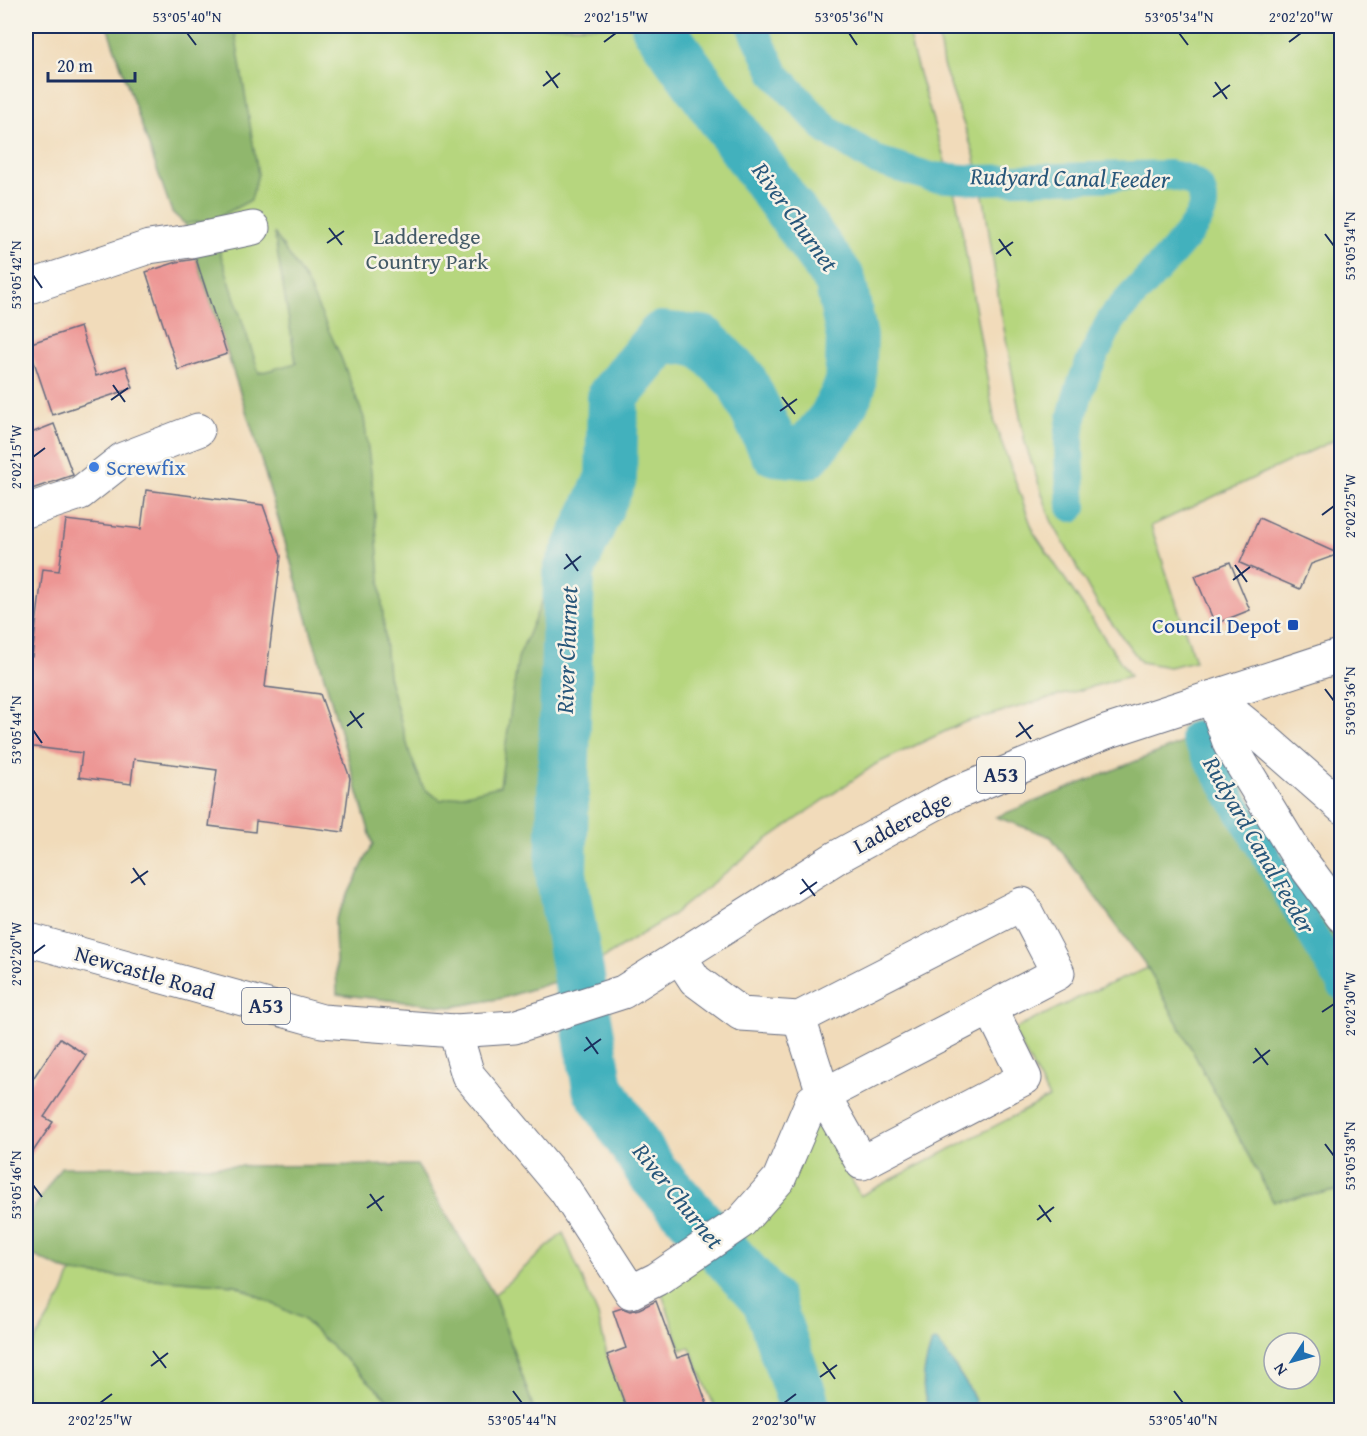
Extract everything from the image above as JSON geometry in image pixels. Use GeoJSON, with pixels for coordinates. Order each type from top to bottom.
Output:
{"type":"FeatureCollection","features":[{"type":"Feature","properties":{"kind":"main road"},"geometry":{"type":"LineString","coordinates":[[26,288],[150,247],[253,228]]}},
{"type":"Feature","properties":{"kind":"main road"},"geometry":{"type":"LineString","coordinates":[[26,511],[80,493],[123,459],[198,430]]}},
{"type":"Feature","properties":{"kind":"main road","name":"Ladderedge"},"geometry":{"type":"LineString","coordinates":[[514,1027],[623,992],[837,857],[950,796],[1106,732],[1341,655]]}},
{"type":"Feature","properties":{"kind":"main road"},"geometry":{"type":"LineString","coordinates":[[1213,697],[1341,807]]}},
{"type":"Feature","properties":{"kind":"main road"},"geometry":{"type":"LineString","coordinates":[[1213,697],[1230,745],[1297,855],[1341,916]]}},
{"type":"Feature","properties":{"kind":"main road"},"geometry":{"type":"LineString","coordinates":[[455,1031],[468,1075],[565,1190],[631,1292],[657,1279],[741,1222],[779,1179],[818,1099],[1058,973],[1022,904],[799,1018],[741,1014],[695,980],[680,957]]}},
{"type":"Feature","properties":{"kind":"main road","name":"Newcastle Road"},"geometry":{"type":"LineString","coordinates":[[26,939],[322,1021],[455,1031],[514,1027]]}},
{"type":"Feature","properties":{"kind":"main road"},"geometry":{"type":"LineString","coordinates":[[799,1018],[818,1099],[862,1163],[1025,1078],[991,1009]]}},
{"type":"Feature","properties":{"kind":"green space","name":"Ladderedge Country Park"},"geometry":{"type":"Polygon","coordinates":[[[107,26],[908,26],[912,50],[957,202],[995,424],[1034,533],[1130,676],[965,722],[876,764],[768,839],[671,916],[597,962],[560,980],[503,998],[451,1007],[337,994],[335,921],[373,844],[253,432],[185,224],[172,212],[107,26]]]}},
{"type":"Feature","properties":{"kind":"green space"},"geometry":{"type":"Polygon","coordinates":[[[107,26],[234,26],[258,174],[251,200],[213,220],[185,224],[172,212],[107,26]]]}},
{"type":"Feature","properties":{"kind":"green space"},"geometry":{"type":"Polygon","coordinates":[[[937,26],[1341,26],[1341,437],[1151,526],[1195,661],[1169,667],[1141,662],[1098,605],[1051,520],[1025,443],[999,301],[985,205],[974,154],[943,65],[937,26]]]}},
{"type":"Feature","properties":{"kind":"green space"},"geometry":{"type":"Polygon","coordinates":[[[274,233],[306,281],[340,355],[364,418],[372,480],[388,676],[410,754],[424,789],[441,800],[500,786],[518,658],[556,568],[543,873],[560,980],[503,998],[451,1007],[337,994],[335,921],[373,844],[253,432],[195,254],[219,249],[259,373],[296,363],[274,233]]]}},
{"type":"Feature","properties":{"kind":"green space"},"geometry":{"type":"Polygon","coordinates":[[[1204,734],[1261,829],[1341,939],[1341,1190],[1273,1201],[1148,968],[1051,837],[996,817],[1204,734]]]}},
{"type":"Feature","properties":{"kind":"green space"},"geometry":{"type":"Polygon","coordinates":[[[1148,968],[1273,1201],[1341,1190],[1341,1410],[716,1410],[690,1348],[681,1349],[657,1279],[741,1222],[812,1101],[860,1196],[1049,1098],[1013,1030],[1086,994],[1148,968]]]}},
{"type":"Feature","properties":{"kind":"green space"},"geometry":{"type":"Polygon","coordinates":[[[417,1165],[494,1295],[534,1410],[399,1410],[303,1319],[236,1285],[71,1273],[26,1252],[26,1220],[61,1167],[417,1165]]]}},
{"type":"Feature","properties":{"kind":"green space"},"geometry":{"type":"Polygon","coordinates":[[[563,1233],[598,1316],[607,1355],[627,1410],[534,1410],[494,1295],[563,1233]]]}},
{"type":"Feature","properties":{"kind":"green space"},"geometry":{"type":"Polygon","coordinates":[[[71,1273],[236,1285],[303,1319],[399,1410],[26,1410],[26,1355],[63,1294],[71,1273]]]}},
{"type":"Feature","properties":{"kind":"water"},"geometry":{"type":"Polygon","coordinates":[[[936,1341],[969,1389],[975,1401],[975,1410],[931,1410],[927,1403],[923,1386],[925,1368],[932,1342],[936,1341]]]}},
{"type":"Feature","properties":{"kind":"building"},"geometry":{"type":"Polygon","coordinates":[[[196,259],[227,354],[178,370],[146,272],[177,262],[196,259]]]}},
{"type":"Feature","properties":{"kind":"building"},"geometry":{"type":"Polygon","coordinates":[[[80,327],[96,376],[126,366],[133,388],[52,415],[28,344],[80,327]]]}},
{"type":"Feature","properties":{"kind":"building"},"geometry":{"type":"Polygon","coordinates":[[[54,424],[73,475],[26,491],[26,435],[54,424]]]}},
{"type":"Feature","properties":{"kind":"building"},"geometry":{"type":"Polygon","coordinates":[[[146,490],[263,505],[281,556],[265,687],[320,694],[350,778],[343,832],[256,821],[255,832],[209,826],[217,770],[134,759],[131,784],[79,777],[82,753],[26,746],[26,656],[32,657],[43,569],[59,571],[66,520],[141,529],[146,490]]]}},
{"type":"Feature","properties":{"kind":"building"},"geometry":{"type":"Polygon","coordinates":[[[1259,518],[1339,554],[1311,564],[1300,589],[1240,563],[1259,518]]]}},
{"type":"Feature","properties":{"kind":"building"},"geometry":{"type":"Polygon","coordinates":[[[1230,562],[1250,610],[1215,624],[1195,576],[1230,562]]]}},
{"type":"Feature","properties":{"kind":"building"},"geometry":{"type":"Polygon","coordinates":[[[60,1038],[86,1055],[44,1117],[53,1122],[26,1162],[26,1089],[60,1038]]]}},
{"type":"Feature","properties":{"kind":"building"},"geometry":{"type":"Polygon","coordinates":[[[656,1301],[677,1358],[689,1354],[709,1410],[627,1410],[607,1355],[626,1348],[613,1311],[622,1308],[630,1311],[639,1309],[656,1301]]]}},
{"type":"Feature","properties":{"kind":"waterway","name":"River Churnet"},"geometry":{"type":"LineString","coordinates":[[657,26],[840,280],[852,337],[850,387],[834,419],[806,453],[775,450],[741,380],[702,341],[662,337],[613,396],[611,478],[569,571],[561,873],[598,1088],[652,1172],[768,1301],[806,1410]]}},
{"type":"Feature","properties":{"kind":"waterway","name":"Rudyard Canal Feeder"},"geometry":{"type":"LineString","coordinates":[[752,26],[775,74],[827,130],[875,160],[931,177],[980,180],[1170,175],[1189,180],[1198,186],[1203,197],[1200,216],[1179,245],[1113,318],[1085,374],[1075,406],[1069,438],[1072,507]]}},
{"type":"Feature","properties":{"kind":"waterway","name":"Rudyard Canal Feeder"},"geometry":{"type":"LineString","coordinates":[[1195,736],[1342,985]]}},
{"type":"Feature","properties":{"kind":"place","name":"Screwfix"},"geometry":{"type":"Point","coordinates":[94,467]}},
{"type":"Feature","properties":{"kind":"place","name":"Council Depot"},"geometry":{"type":"Point","coordinates":[1293,625]}}]}
